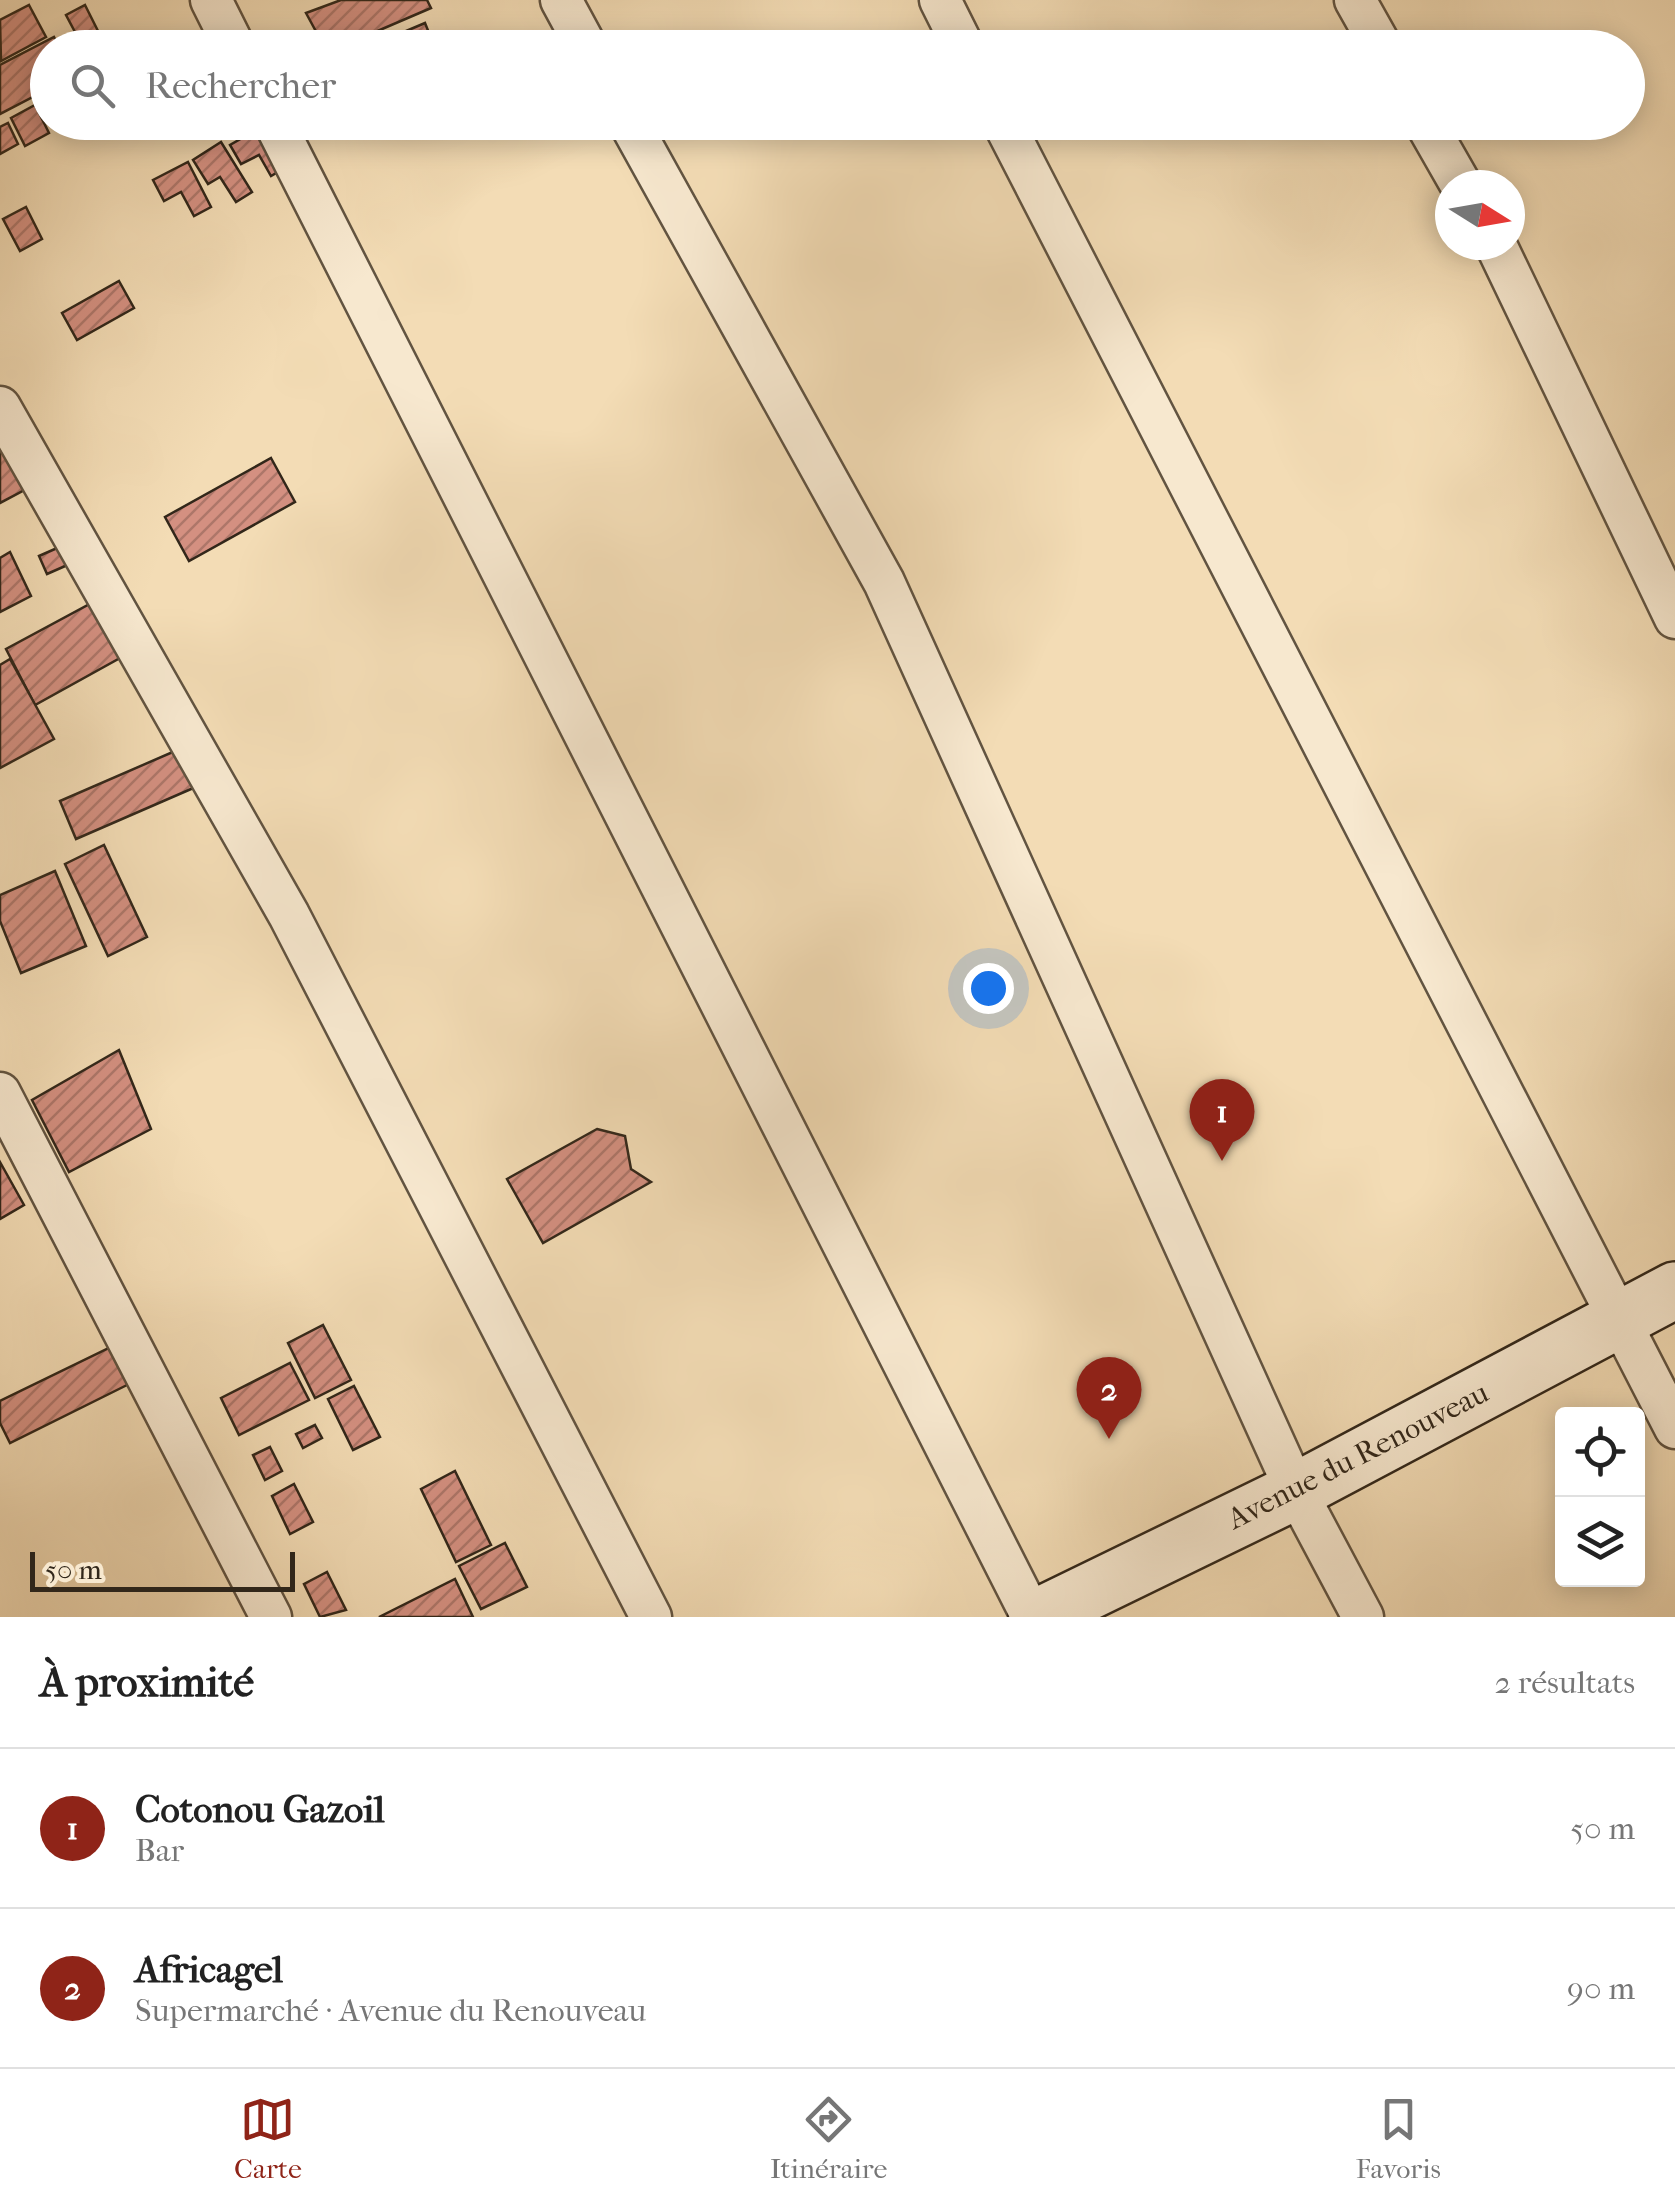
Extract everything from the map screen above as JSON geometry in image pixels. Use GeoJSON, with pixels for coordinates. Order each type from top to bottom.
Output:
{"type":"FeatureCollection","features":[{"type":"Feature","properties":{"kind":"main road","name":"Avenue du Renouveau"},"geometry":{"type":"LineString","coordinates":[[1035,1617],[1296,1491],[1675,1290]]}},
{"type":"Feature","properties":{"kind":"street"},"geometry":{"type":"LineString","coordinates":[[210,0],[226,30]]}},
{"type":"Feature","properties":{"kind":"street"},"geometry":{"type":"LineString","coordinates":[[561,0],[577,30]]}},
{"type":"Feature","properties":{"kind":"street"},"geometry":{"type":"LineString","coordinates":[[940,0],[955,30]]}},
{"type":"Feature","properties":{"kind":"street"},"geometry":{"type":"LineString","coordinates":[[1355,0],[1372,30]]}},
{"type":"Feature","properties":{"kind":"street"},"geometry":{"type":"LineString","coordinates":[[283,140],[1035,1617]]}},
{"type":"Feature","properties":{"kind":"street"},"geometry":{"type":"LineString","coordinates":[[639,140],[884,582],[1296,1491],[1363,1617]]}},
{"type":"Feature","properties":{"kind":"street"},"geometry":{"type":"LineString","coordinates":[[1012,140],[1675,1428]]}},
{"type":"Feature","properties":{"kind":"street"},"geometry":{"type":"LineString","coordinates":[[1435,140],[1452,170]]}},
{"type":"Feature","properties":{"kind":"street"},"geometry":{"type":"LineString","coordinates":[[1503,260],[1675,618]]}},
{"type":"Feature","properties":{"kind":"street"},"geometry":{"type":"LineString","coordinates":[[0,407],[289,915],[651,1617]]}},
{"type":"Feature","properties":{"kind":"street"},"geometry":{"type":"LineString","coordinates":[[0,1093],[271,1617]]}},
{"type":"Feature","properties":{"kind":"building"},"geometry":{"type":"Polygon","coordinates":[[[341,0],[427,0],[431,8],[380,30],[315,30],[306,13],[341,0]]]}},
{"type":"Feature","properties":{"kind":"building"},"geometry":{"type":"Polygon","coordinates":[[[29,5],[42,30],[30,30],[30,46],[1,61],[0,20],[29,5]]]}},
{"type":"Feature","properties":{"kind":"building"},"geometry":{"type":"Polygon","coordinates":[[[85,5],[98,30],[74,30],[66,15],[85,5]]]}},
{"type":"Feature","properties":{"kind":"building"},"geometry":{"type":"Polygon","coordinates":[[[425,23],[428,30],[408,30],[425,23]]]}},
{"type":"Feature","properties":{"kind":"building"},"geometry":{"type":"Polygon","coordinates":[[[30,49],[30,98],[0,114],[0,65],[30,49]]]}},
{"type":"Feature","properties":{"kind":"building"},"geometry":{"type":"Polygon","coordinates":[[[30,108],[30,140],[36,140],[25,146],[11,118],[30,108]]]}},
{"type":"Feature","properties":{"kind":"building"},"geometry":{"type":"Polygon","coordinates":[[[8,123],[18,144],[0,154],[0,127],[8,123]]]}},
{"type":"Feature","properties":{"kind":"building"},"geometry":{"type":"Polygon","coordinates":[[[239,140],[273,140],[288,166],[271,176],[259,155],[241,164],[230,145],[239,140]]]}},
{"type":"Feature","properties":{"kind":"building"},"geometry":{"type":"Polygon","coordinates":[[[221,142],[252,192],[236,202],[220,177],[208,184],[193,160],[221,142]]]}},
{"type":"Feature","properties":{"kind":"building"},"geometry":{"type":"Polygon","coordinates":[[[188,162],[211,207],[194,216],[181,192],[164,201],[153,180],[188,162]]]}},
{"type":"Feature","properties":{"kind":"building"},"geometry":{"type":"Polygon","coordinates":[[[26,207],[42,239],[20,251],[3,219],[26,207]]]}},
{"type":"Feature","properties":{"kind":"building"},"geometry":{"type":"Polygon","coordinates":[[[119,281],[134,308],[77,340],[62,313],[119,281]]]}},
{"type":"Feature","properties":{"kind":"building"},"geometry":{"type":"Polygon","coordinates":[[[0,426],[32,486],[0,503],[0,426]]]}},
{"type":"Feature","properties":{"kind":"building"},"geometry":{"type":"Polygon","coordinates":[[[271,458],[295,502],[189,561],[165,517],[271,458]]]}},
{"type":"Feature","properties":{"kind":"building"},"geometry":{"type":"Polygon","coordinates":[[[64,545],[72,563],[47,574],[39,556],[64,545]]]}},
{"type":"Feature","properties":{"kind":"building"},"geometry":{"type":"Polygon","coordinates":[[[10,552],[31,596],[0,612],[0,558],[10,552]]]}},
{"type":"Feature","properties":{"kind":"building"},"geometry":{"type":"Polygon","coordinates":[[[99,599],[129,653],[35,705],[6,649],[99,599]]]}},
{"type":"Feature","properties":{"kind":"building"},"geometry":{"type":"Polygon","coordinates":[[[10,659],[54,739],[0,768],[0,665],[10,659]]]}},
{"type":"Feature","properties":{"kind":"building"},"geometry":{"type":"Polygon","coordinates":[[[182,748],[198,786],[76,839],[60,801],[182,748]]]}},
{"type":"Feature","properties":{"kind":"building"},"geometry":{"type":"Polygon","coordinates":[[[104,845],[147,937],[108,956],[65,864],[104,845]]]}},
{"type":"Feature","properties":{"kind":"building"},"geometry":{"type":"Polygon","coordinates":[[[55,871],[86,946],[21,973],[0,921],[0,895],[55,871]]]}},
{"type":"Feature","properties":{"kind":"building"},"geometry":{"type":"Polygon","coordinates":[[[119,1050],[151,1129],[69,1172],[32,1100],[119,1050]]]}},
{"type":"Feature","properties":{"kind":"building"},"geometry":{"type":"Polygon","coordinates":[[[597,1129],[625,1136],[631,1169],[651,1182],[543,1243],[507,1179],[597,1129]]]}},
{"type":"Feature","properties":{"kind":"building"},"geometry":{"type":"Polygon","coordinates":[[[0,1162],[24,1205],[0,1219],[0,1162]]]}},
{"type":"Feature","properties":{"kind":"building"},"geometry":{"type":"Polygon","coordinates":[[[323,1325],[351,1380],[315,1398],[288,1343],[323,1325]]]}},
{"type":"Feature","properties":{"kind":"building"},"geometry":{"type":"Polygon","coordinates":[[[111,1347],[129,1384],[10,1443],[0,1423],[0,1401],[111,1347]]]}},
{"type":"Feature","properties":{"kind":"building"},"geometry":{"type":"Polygon","coordinates":[[[290,1363],[309,1400],[239,1435],[221,1398],[290,1363]]]}},
{"type":"Feature","properties":{"kind":"building"},"geometry":{"type":"Polygon","coordinates":[[[354,1386],[380,1437],[353,1450],[328,1399],[354,1386]]]}},
{"type":"Feature","properties":{"kind":"building"},"geometry":{"type":"Polygon","coordinates":[[[315,1425],[322,1438],[303,1448],[296,1434],[315,1425]]]}},
{"type":"Feature","properties":{"kind":"building"},"geometry":{"type":"Polygon","coordinates":[[[270,1447],[282,1471],[265,1480],[253,1455],[270,1447]]]}},
{"type":"Feature","properties":{"kind":"building"},"geometry":{"type":"Polygon","coordinates":[[[455,1471],[491,1545],[456,1562],[421,1489],[455,1471]]]}},
{"type":"Feature","properties":{"kind":"building"},"geometry":{"type":"Polygon","coordinates":[[[294,1484],[313,1522],[290,1534],[272,1496],[294,1484]]]}},
{"type":"Feature","properties":{"kind":"building"},"geometry":{"type":"Polygon","coordinates":[[[505,1543],[527,1587],[481,1609],[459,1566],[505,1543]]]}},
{"type":"Feature","properties":{"kind":"building"},"geometry":{"type":"Polygon","coordinates":[[[327,1572],[346,1610],[320,1617],[304,1584],[327,1572]]]}},
{"type":"Feature","properties":{"kind":"building"},"geometry":{"type":"Polygon","coordinates":[[[455,1579],[473,1617],[379,1617],[455,1579]]]}},
{"type":"Feature","properties":{"kind":"place","name":"Cotonou Gazoil"},"geometry":{"type":"Point","coordinates":[1222,1161]}},
{"type":"Feature","properties":{"kind":"place","name":"Africagel"},"geometry":{"type":"Point","coordinates":[1109,1439]}}]}
